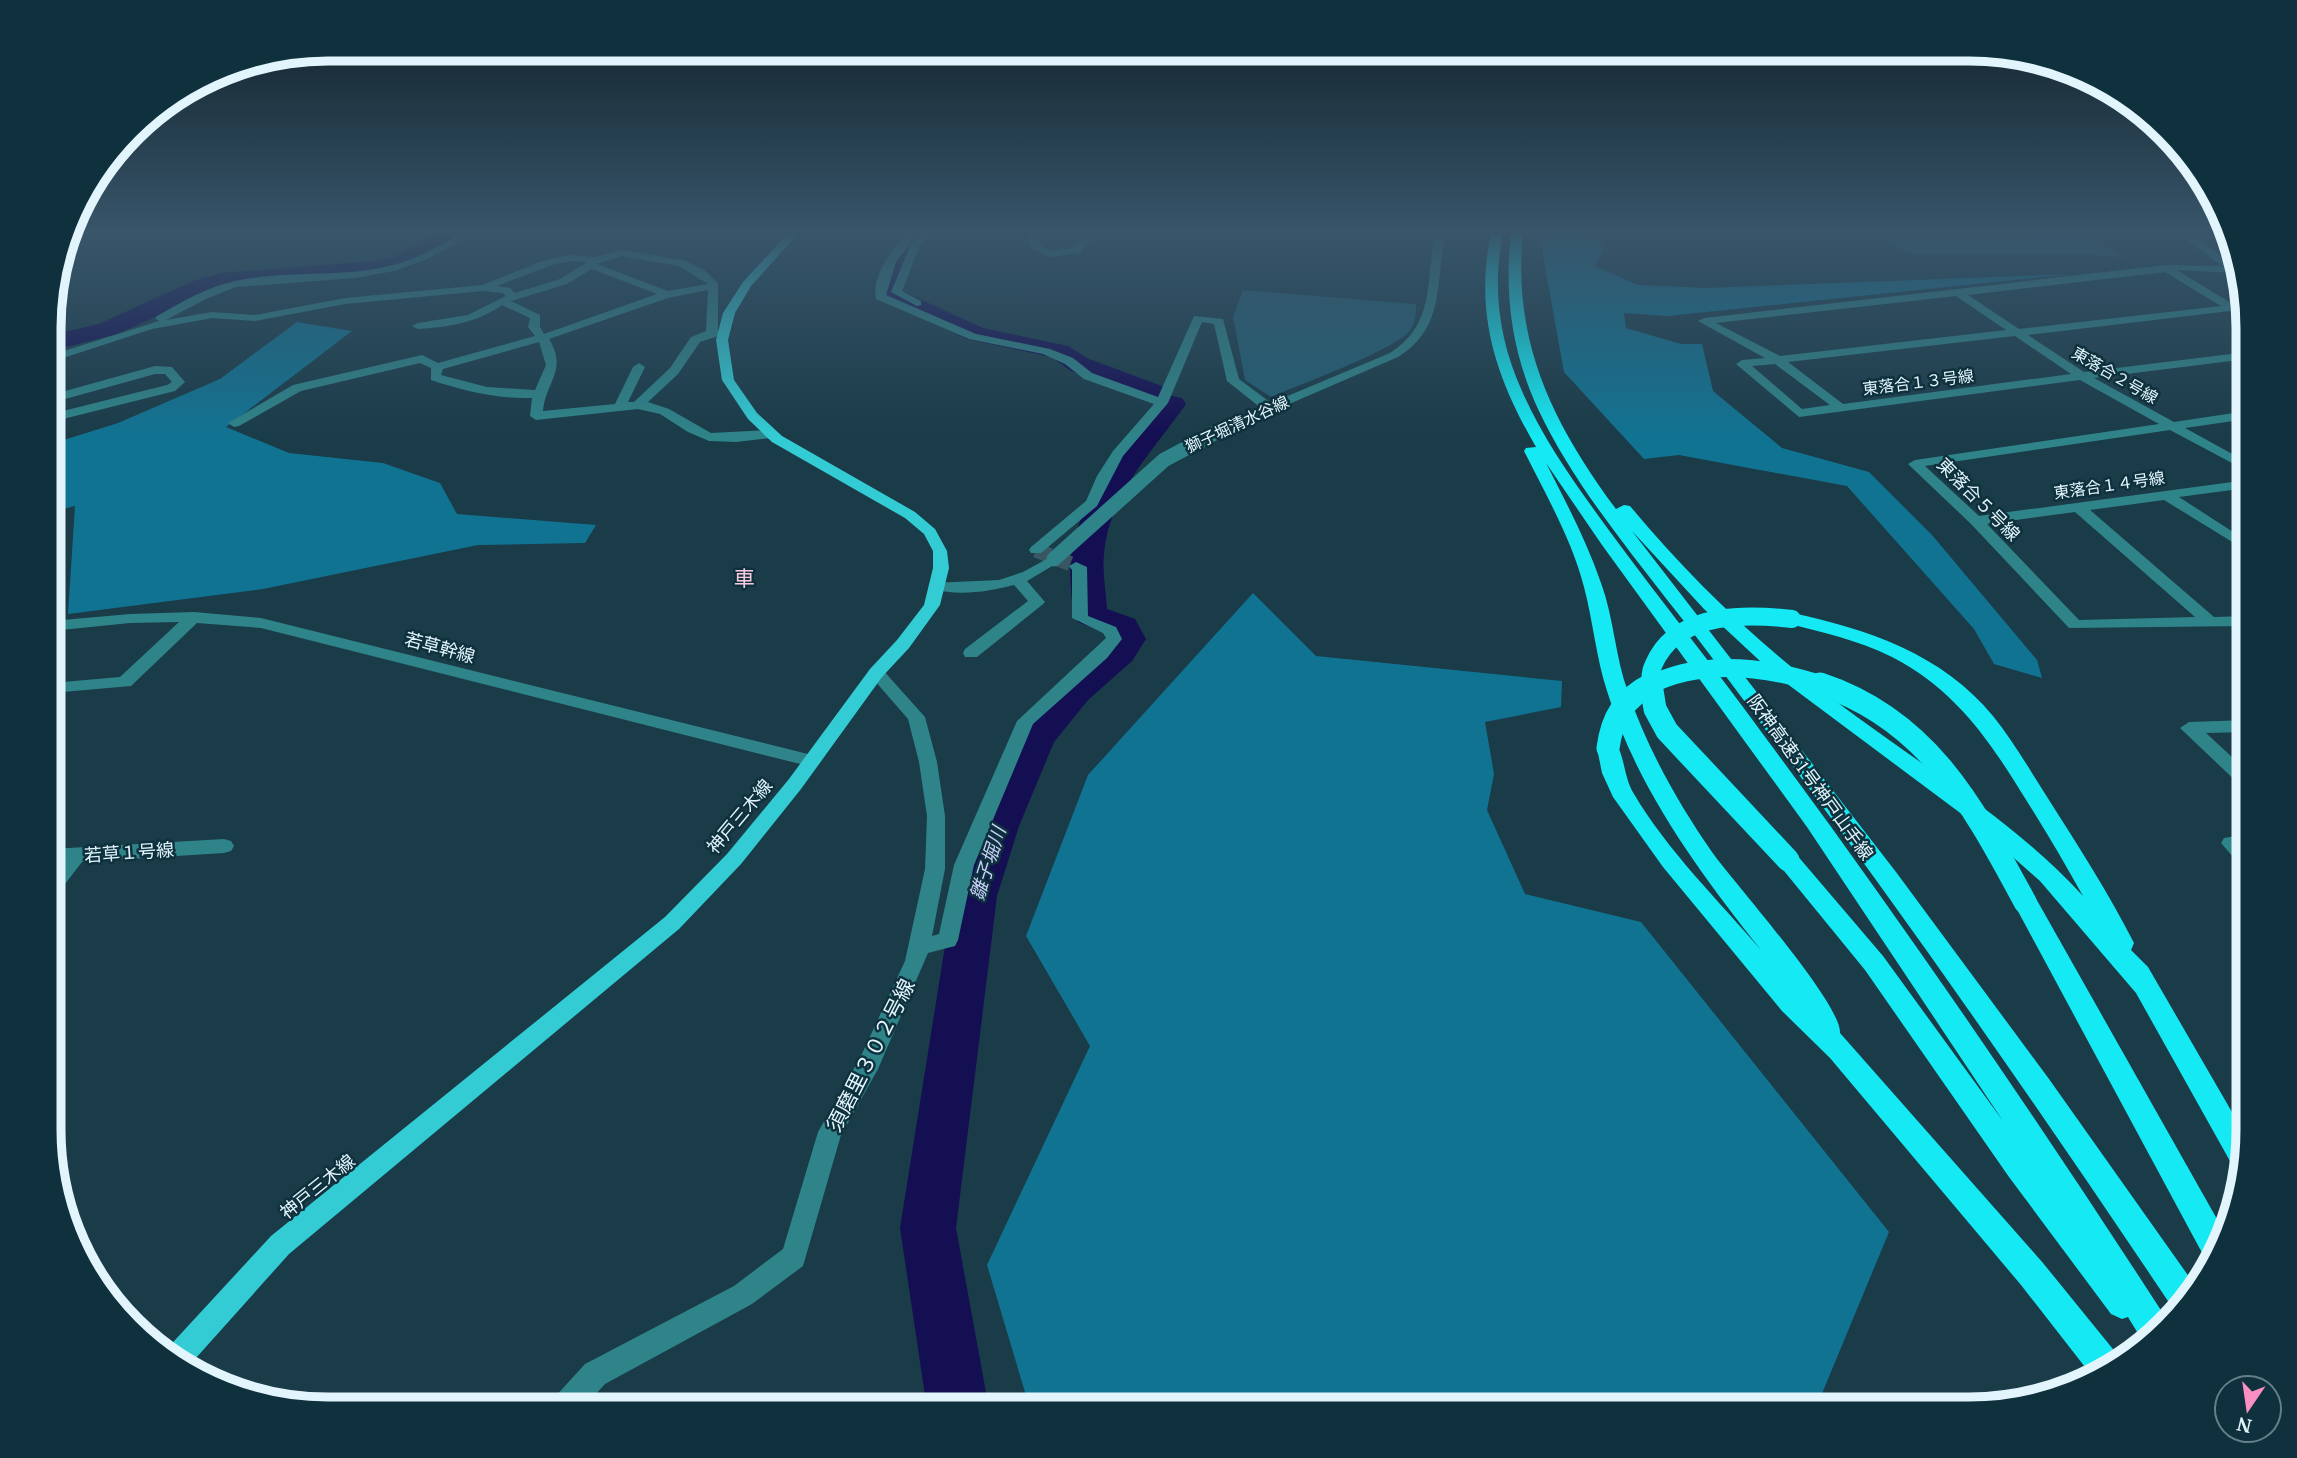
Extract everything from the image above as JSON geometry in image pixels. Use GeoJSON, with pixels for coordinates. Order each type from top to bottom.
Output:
{"type":"FeatureCollection","features":[{"type":"Feature","properties":{"kind":"highway","name":"阪神高速31号神戸山手線"},"geometry":{"type":"LineString","coordinates":[[1490,301],[1493,332],[1508,374],[1539,439],[1581,505],[1716,684],[1907,951],[2151,1325]]}},
{"type":"Feature","properties":{"kind":"highway","name":"阪神高速31号神戸山手線"},"geometry":{"type":"LineString","coordinates":[[1514,301],[1525,357],[1545,409],[1573,460],[1619,525],[1730,667],[1925,929],[2181,1292]]}},
{"type":"Feature","properties":{"kind":"highway"},"geometry":{"type":"LineString","coordinates":[[1508,374],[1508,402],[1567,521],[1593,585],[1617,691],[1639,744],[1671,807],[1697,848],[1722,884],[1797,976],[1840,1050]]}},
{"type":"Feature","properties":{"kind":"highway"},"geometry":{"type":"LineString","coordinates":[[1545,409],[1637,526],[1732,627],[1805,688],[1946,789],[2013,842],[2065,892],[2145,985]]}},
{"type":"Feature","properties":{"kind":"highway"},"geometry":{"type":"LineString","coordinates":[[2144,1331],[2019,1167],[1874,963],[1787,860],[1667,731],[1655,709],[1649,673],[1666,645],[1706,623],[1747,616],[1792,618],[1834,626],[1893,648],[1928,668],[1958,691],[1991,729],[2076,859],[2235,1144]]}},
{"type":"Feature","properties":{"kind":"highway"},"geometry":{"type":"LineString","coordinates":[[2101,1361],[2023,1264],[1840,1050],[1791,1003],[1671,861],[1624,797],[1613,773],[1608,748],[1615,718],[1628,698],[1652,682],[1682,672],[1740,668],[1782,674],[1817,684],[1880,712],[1915,738],[1942,765],[1969,801],[2212,1240]]}},
{"type":"Feature","properties":{"kind":"main road","name":"神戸三木線"},"geometry":{"type":"LineString","coordinates":[[182,1353],[280,1245],[672,923],[734,859],[812,761],[876,673],[903,644],[926,613],[941,568],[940,551],[930,531],[923,524],[771,434],[752,416],[728,380],[717,334],[736,301]]}},
{"type":"Feature","properties":{"kind":"street"},"geometry":{"type":"LineString","coordinates":[[150,326],[197,301]]}},
{"type":"Feature","properties":{"kind":"street"},"geometry":{"type":"LineString","coordinates":[[61,356],[150,326],[222,314],[255,318],[345,301]]}},
{"type":"Feature","properties":{"kind":"street"},"geometry":{"type":"LineString","coordinates":[[418,326],[461,323],[503,301]]}},
{"type":"Feature","properties":{"kind":"street"},"geometry":{"type":"LineString","coordinates":[[509,301],[536,317],[534,327],[552,352],[554,364],[540,394],[536,416],[638,405],[661,408],[702,435],[721,438],[771,434]]}},
{"type":"Feature","properties":{"kind":"street"},"geometry":{"type":"LineString","coordinates":[[234,423],[281,395],[316,383],[422,359],[437,367],[577,328],[610,313],[647,301]]}},
{"type":"Feature","properties":{"kind":"street"},"geometry":{"type":"LineString","coordinates":[[638,405],[674,372],[693,340],[717,334],[714,301]]}},
{"type":"Feature","properties":{"kind":"street"},"geometry":{"type":"LineString","coordinates":[[889,301],[973,337],[1046,351],[1069,361],[1088,376],[1165,397]]}},
{"type":"Feature","properties":{"kind":"street"},"geometry":{"type":"LineString","coordinates":[[913,301],[984,331],[1071,350],[1090,363],[1165,397]]}},
{"type":"Feature","properties":{"kind":"street","name":"獅子堀清水谷線"},"geometry":{"type":"LineString","coordinates":[[937,586],[973,588],[1018,580],[1042,569],[1164,460],[1224,428],[1394,355],[1416,341],[1423,333],[1430,301]]}},
{"type":"Feature","properties":{"kind":"street","name":"東落合１３号線"},"geometry":{"type":"LineString","coordinates":[[1885,301],[1704,321],[1776,359],[1841,408],[2236,356]]}},
{"type":"Feature","properties":{"kind":"street","name":"東落合２号線"},"geometry":{"type":"LineString","coordinates":[[1970,301],[2082,377],[2236,461]]}},
{"type":"Feature","properties":{"kind":"street"},"geometry":{"type":"LineString","coordinates":[[2220,301],[2235,310]]}},
{"type":"Feature","properties":{"kind":"street"},"geometry":{"type":"LineString","coordinates":[[1841,408],[1799,413],[1742,363],[2231,308]]}},
{"type":"Feature","properties":{"kind":"street"},"geometry":{"type":"LineString","coordinates":[[1036,550],[1092,503],[1104,476],[1124,446],[1165,397],[1198,318],[1219,321],[1233,381],[1269,408]]}},
{"type":"Feature","properties":{"kind":"street"},"geometry":{"type":"LineString","coordinates":[[437,367],[435,377],[472,390],[514,395],[540,394]]}},
{"type":"Feature","properties":{"kind":"street"},"geometry":{"type":"LineString","coordinates":[[619,408],[639,367]]}},
{"type":"Feature","properties":{"kind":"street"},"geometry":{"type":"LineString","coordinates":[[61,396],[155,370],[169,370],[179,382],[171,388],[61,416]]}},
{"type":"Feature","properties":{"kind":"street"},"geometry":{"type":"LineString","coordinates":[[2172,426],[2236,417]]}},
{"type":"Feature","properties":{"kind":"street","name":"東落合５号線"},"geometry":{"type":"LineString","coordinates":[[2172,426],[1915,464],[1976,521],[2076,625],[2236,621]]}},
{"type":"Feature","properties":{"kind":"street","name":"東落合１４号線"},"geometry":{"type":"LineString","coordinates":[[1976,521],[2236,485]]}},
{"type":"Feature","properties":{"kind":"street"},"geometry":{"type":"LineString","coordinates":[[2166,495],[2236,540]]}},
{"type":"Feature","properties":{"kind":"street"},"geometry":{"type":"LineString","coordinates":[[2078,507],[2210,622]]}},
{"type":"Feature","properties":{"kind":"street"},"geometry":{"type":"LineString","coordinates":[[919,947],[948,940],[964,865],[1026,721],[1101,654],[1114,639],[1110,630],[1080,618],[1080,568],[1076,566]]}},
{"type":"Feature","properties":{"kind":"street"},"geometry":{"type":"LineString","coordinates":[[971,653],[1037,602],[1018,580]]}},
{"type":"Feature","properties":{"kind":"street"},"geometry":{"type":"LineString","coordinates":[[61,687],[125,682],[194,617]]}},
{"type":"Feature","properties":{"kind":"street","name":"若草幹線"},"geometry":{"type":"LineString","coordinates":[[61,625],[100,620],[194,617],[261,623],[812,761]]}},
{"type":"Feature","properties":{"kind":"street","name":"須磨里３０２号線"},"geometry":{"type":"LineString","coordinates":[[574,1397],[594,1374],[743,1295],[794,1257],[830,1132],[870,1062],[916,961],[935,869],[936,816],[928,762],[916,716],[876,673]]}},
{"type":"Feature","properties":{"kind":"street"},"geometry":{"type":"LineString","coordinates":[[2236,726],[2189,728],[2236,771]]}},
{"type":"Feature","properties":{"kind":"street","name":"若草１号線"},"geometry":{"type":"LineString","coordinates":[[61,875],[76,855],[224,846]]}},
{"type":"Feature","properties":{"kind":"street"},"geometry":{"type":"LineString","coordinates":[[61,856],[76,855]]}},
{"type":"Feature","properties":{"kind":"shaded area"},"geometry":{"type":"Polygon","coordinates":[[[1239,301],[1379,301],[1416,304],[1413,324],[1401,338],[1345,366],[1271,397],[1245,380],[1233,317],[1239,301]]]}},
{"type":"Feature","properties":{"kind":"shaded area"},"geometry":{"type":"Polygon","coordinates":[[[1551,301],[1812,301],[1668,316],[1624,313],[1626,328],[1681,344],[1702,344],[1713,391],[1782,448],[1869,472],[1932,535],[2037,660],[2042,678],[1994,664],[1974,629],[1847,486],[1679,455],[1644,459],[1564,372],[1551,301]]]}},
{"type":"Feature","properties":{"kind":"shaded area"},"geometry":{"type":"Polygon","coordinates":[[[297,322],[352,331],[226,427],[289,453],[383,463],[440,483],[457,514],[596,525],[585,543],[478,545],[263,589],[68,614],[75,506],[61,510],[61,441],[118,423],[220,379],[297,322]]]}},
{"type":"Feature","properties":{"kind":"shaded area"},"geometry":{"type":"Polygon","coordinates":[[[1253,593],[1316,656],[1562,681],[1561,707],[1485,722],[1494,774],[1487,810],[1525,894],[1641,922],[1889,1232],[1821,1397],[1026,1397],[987,1265],[1090,1046],[1026,936],[1088,775],[1253,593]]]}},
{"type":"Feature","properties":{"kind":"waterway"},"geometry":{"type":"LineString","coordinates":[[61,341],[108,329],[168,301]]}},
{"type":"Feature","properties":{"kind":"waterway","name":"雛子堀川"},"geometry":{"type":"LineString","coordinates":[[904,301],[976,334],[1059,351],[1080,365],[1152,392]]}},
{"type":"Feature","properties":{"kind":"waterway","name":"雛子堀川"},"geometry":{"type":"LineString","coordinates":[[956,1397],[928,1228],[975,896],[998,826],[1037,737],[1075,691],[1119,653],[1128,639],[1123,627],[1090,615],[1088,550],[1100,509],[1110,490],[1133,454],[1172,404]]}},
{"type":"Feature","properties":{"kind":"tunnel"},"geometry":{"type":"LineString","coordinates":[[1036,550],[1076,566]]}},
{"type":"Feature","properties":{"kind":"district","name":"車"},"geometry":{"type":"Point","coordinates":[744,578]}}]}
